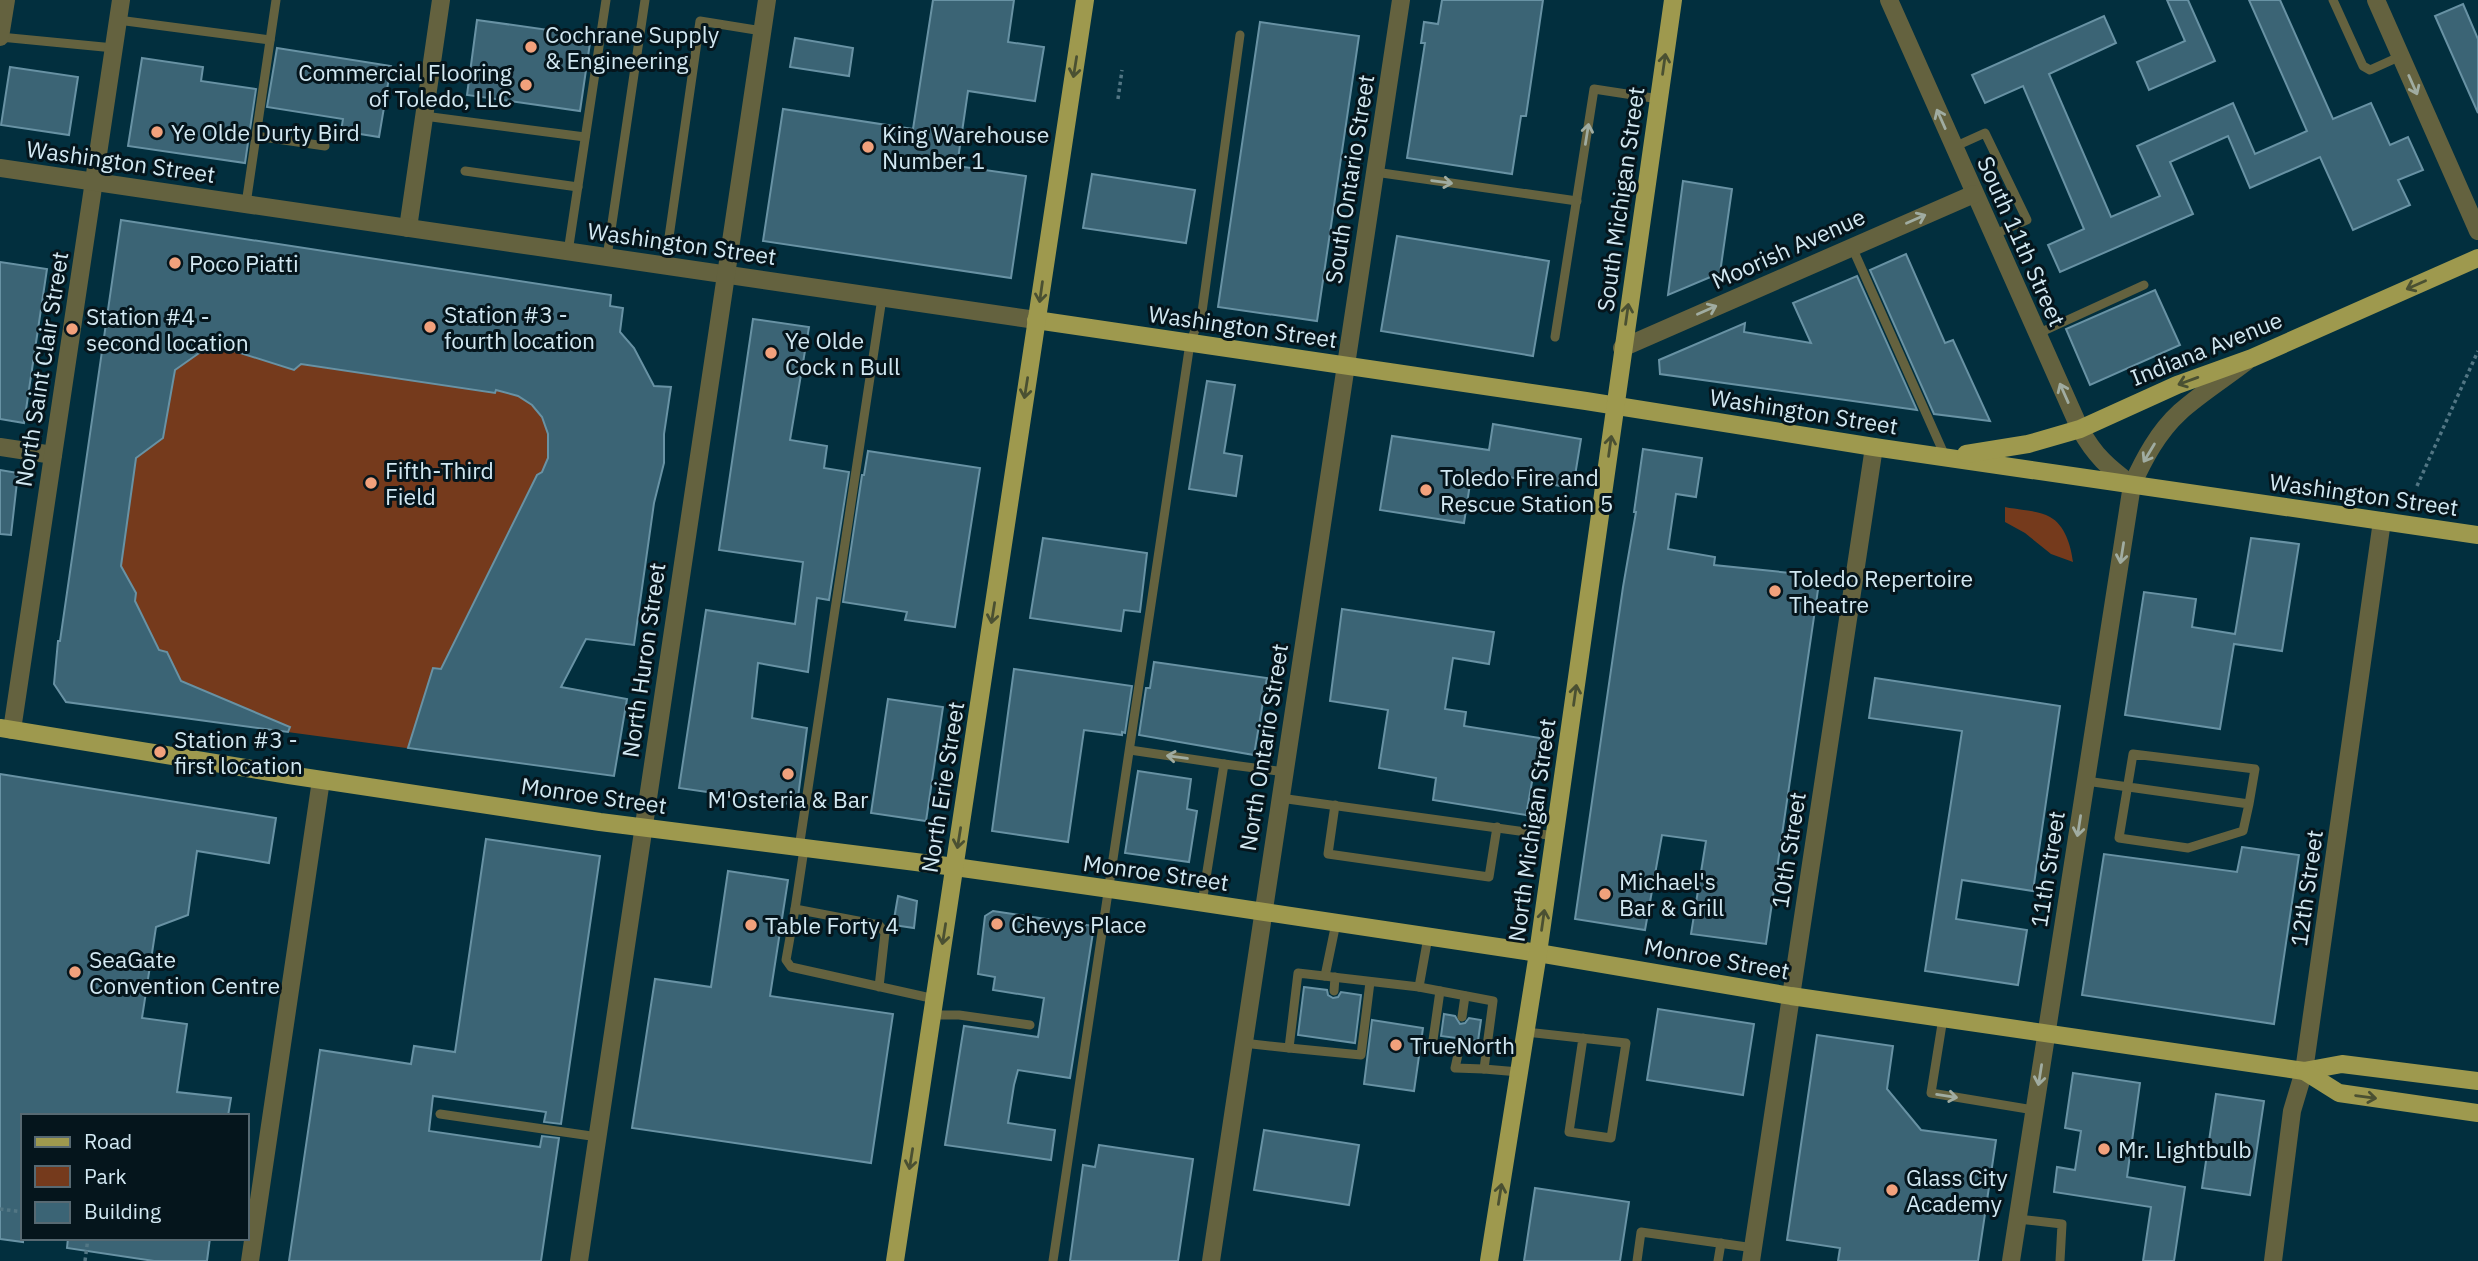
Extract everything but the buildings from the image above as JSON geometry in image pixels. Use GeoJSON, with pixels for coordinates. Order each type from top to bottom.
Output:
{"type":"FeatureCollection","features":[{"type":"Feature","properties":{"kind":"main road","name":"North Erie Street"},"geometry":{"type":"LineString","coordinates":[[895,1261],[1085,0]]}},
{"type":"Feature","properties":{"kind":"main road","name":"South Michigan Street"},"geometry":{"type":"LineString","coordinates":[[1616,406],[1622,348],[1674,0]]}},
{"type":"Feature","properties":{"kind":"main road","name":"Indiana Avenue"},"geometry":{"type":"LineString","coordinates":[[1945,456],[2028,444],[2080,429],[2177,385],[2252,358],[2478,258]]}},
{"type":"Feature","properties":{"kind":"main road","name":"Washington Street"},"geometry":{"type":"LineString","coordinates":[[1036,320],[2478,535]]}},
{"type":"Feature","properties":{"kind":"main road","name":"North Michigan Street"},"geometry":{"type":"LineString","coordinates":[[1489,1261],[1538,953],[1616,406]]}},
{"type":"Feature","properties":{"kind":"main road","name":"Monroe Street"},"geometry":{"type":"LineString","coordinates":[[6,729],[321,780],[1202,903],[1538,953],[1791,996],[2304,1071],[2342,1064],[2478,1081]]}},
{"type":"Feature","properties":{"kind":"main road","name":"Monroe Street"},"geometry":{"type":"LineString","coordinates":[[2304,1071],[2339,1093],[2478,1113]]}},
{"type":"Feature","properties":{"kind":"street"},"geometry":{"type":"LineString","coordinates":[[0,37],[6,0]]}},
{"type":"Feature","properties":{"kind":"street","name":"North Saint Clair Street"},"geometry":{"type":"LineString","coordinates":[[6,729],[53,455],[121,0]]}},
{"type":"Feature","properties":{"kind":"street"},"geometry":{"type":"LineString","coordinates":[[408,228],[440,0]]}},
{"type":"Feature","properties":{"kind":"street","name":"North Huron Street"},"geometry":{"type":"LineString","coordinates":[[579,1261],[767,0]]}},
{"type":"Feature","properties":{"kind":"street","name":"South Ontario Street"},"geometry":{"type":"LineString","coordinates":[[1346,366],[1401,0]]}},
{"type":"Feature","properties":{"kind":"street","name":"South 11th Street"},"geometry":{"type":"LineString","coordinates":[[1889,0],[2080,429],[2091,449],[2105,465],[2132,485]]}},
{"type":"Feature","properties":{"kind":"street"},"geometry":{"type":"LineString","coordinates":[[2376,0],[2478,231]]}},
{"type":"Feature","properties":{"kind":"street","name":"Washington Street"},"geometry":{"type":"LineString","coordinates":[[0,168],[1036,320]]}},
{"type":"Feature","properties":{"kind":"street","name":"Moorish Avenue"},"geometry":{"type":"LineString","coordinates":[[1622,348],[1974,194]]}},
{"type":"Feature","properties":{"kind":"street","name":"11th Street"},"geometry":{"type":"LineString","coordinates":[[2011,1261],[2132,485],[2149,452],[2171,421],[2252,358]]}},
{"type":"Feature","properties":{"kind":"street","name":"North Ontario Street"},"geometry":{"type":"LineString","coordinates":[[1211,1261],[1346,366]]}},
{"type":"Feature","properties":{"kind":"street"},"geometry":{"type":"LineString","coordinates":[[0,447],[53,455]]}},
{"type":"Feature","properties":{"kind":"street","name":"10th Street"},"geometry":{"type":"LineString","coordinates":[[1753,1254],[1874,447]]}},
{"type":"Feature","properties":{"kind":"street","name":"12th Street"},"geometry":{"type":"LineString","coordinates":[[2273,1261],[2292,1111],[2304,1071],[2382,521]]}},
{"type":"Feature","properties":{"kind":"street"},"geometry":{"type":"LineString","coordinates":[[250,1261],[321,780]]}},
{"type":"Feature","properties":{"kind":"lane"},"geometry":{"type":"LineString","coordinates":[[246,204],[276,0]]}},
{"type":"Feature","properties":{"kind":"lane"},"geometry":{"type":"LineString","coordinates":[[568,252],[606,0]]}},
{"type":"Feature","properties":{"kind":"lane"},"geometry":{"type":"LineString","coordinates":[[607,257],[645,0]]}},
{"type":"Feature","properties":{"kind":"lane"},"geometry":{"type":"LineString","coordinates":[[2333,0],[2363,66],[2370,70],[2400,56]]}},
{"type":"Feature","properties":{"kind":"lane"},"geometry":{"type":"LineString","coordinates":[[118,20],[270,40]]}},
{"type":"Feature","properties":{"kind":"lane"},"geometry":{"type":"LineString","coordinates":[[665,265],[700,21],[762,31]]}},
{"type":"Feature","properties":{"kind":"lane"},"geometry":{"type":"LineString","coordinates":[[1053,1261],[1190,343],[1202,312],[1240,35]]}},
{"type":"Feature","properties":{"kind":"lane"},"geometry":{"type":"LineString","coordinates":[[0,37],[114,48]]}},
{"type":"Feature","properties":{"kind":"lane"},"geometry":{"type":"LineString","coordinates":[[1555,337],[1594,89],[1659,99]]}},
{"type":"Feature","properties":{"kind":"lane"},"geometry":{"type":"LineString","coordinates":[[424,116],[585,137]]}},
{"type":"Feature","properties":{"kind":"lane"},"geometry":{"type":"LineString","coordinates":[[1954,147],[1985,133],[2026,220],[1993,235]]}},
{"type":"Feature","properties":{"kind":"lane"},"geometry":{"type":"LineString","coordinates":[[256,136],[325,146]]}},
{"type":"Feature","properties":{"kind":"lane"},"geometry":{"type":"LineString","coordinates":[[465,171],[578,187]]}},
{"type":"Feature","properties":{"kind":"lane"},"geometry":{"type":"LineString","coordinates":[[1375,172],[1577,201]]}},
{"type":"Feature","properties":{"kind":"lane"},"geometry":{"type":"LineString","coordinates":[[1852,247],[1945,456]]}},
{"type":"Feature","properties":{"kind":"lane"},"geometry":{"type":"LineString","coordinates":[[2037,334],[2144,285]]}},
{"type":"Feature","properties":{"kind":"lane"},"geometry":{"type":"LineString","coordinates":[[882,298],[786,960],[791,967],[878,987],[959,1015],[1030,1026]]}},
{"type":"Feature","properties":{"kind":"lane"},"geometry":{"type":"LineString","coordinates":[[1130,750],[1284,772]]}},
{"type":"Feature","properties":{"kind":"lane"},"geometry":{"type":"LineString","coordinates":[[2133,754],[2255,769],[2249,804],[2242,831],[2188,848],[2119,838],[2133,754]]}},
{"type":"Feature","properties":{"kind":"lane"},"geometry":{"type":"LineString","coordinates":[[1202,903],[1224,764]]}},
{"type":"Feature","properties":{"kind":"lane"},"geometry":{"type":"LineString","coordinates":[[2086,781],[2249,804]]}},
{"type":"Feature","properties":{"kind":"lane"},"geometry":{"type":"LineString","coordinates":[[1280,798],[1555,836]]}},
{"type":"Feature","properties":{"kind":"lane"},"geometry":{"type":"LineString","coordinates":[[1335,805],[1328,855],[1489,877],[1497,827]]}},
{"type":"Feature","properties":{"kind":"lane"},"geometry":{"type":"LineString","coordinates":[[795,909],[879,925],[885,933],[878,987]]}},
{"type":"Feature","properties":{"kind":"lane"},"geometry":{"type":"LineString","coordinates":[[1334,991],[1330,977],[1336,923]]}},
{"type":"Feature","properties":{"kind":"lane"},"geometry":{"type":"LineString","coordinates":[[1419,987],[1428,937]]}},
{"type":"Feature","properties":{"kind":"lane"},"geometry":{"type":"LineString","coordinates":[[1289,1048],[1298,973],[1419,987],[1493,1001],[1483,1069]]}},
{"type":"Feature","properties":{"kind":"lane"},"geometry":{"type":"LineString","coordinates":[[1243,1043],[1361,1055],[1370,982]]}},
{"type":"Feature","properties":{"kind":"lane"},"geometry":{"type":"LineString","coordinates":[[1440,991],[1432,1047],[1458,1051]]}},
{"type":"Feature","properties":{"kind":"lane"},"geometry":{"type":"LineString","coordinates":[[1462,1017],[1465,996]]}},
{"type":"Feature","properties":{"kind":"lane"},"geometry":{"type":"LineString","coordinates":[[1943,1018],[1931,1093],[2034,1110]]}},
{"type":"Feature","properties":{"kind":"lane"},"geometry":{"type":"LineString","coordinates":[[1525,1032],[1583,1038],[1626,1043],[1611,1138],[1569,1132],[1583,1038]]}},
{"type":"Feature","properties":{"kind":"lane"},"geometry":{"type":"LineString","coordinates":[[1460,1038],[1455,1068],[1519,1072]]}},
{"type":"Feature","properties":{"kind":"lane"},"geometry":{"type":"LineString","coordinates":[[1327,1052],[1329,1040]]}},
{"type":"Feature","properties":{"kind":"lane"},"geometry":{"type":"LineString","coordinates":[[440,1114],[598,1137]]}},
{"type":"Feature","properties":{"kind":"lane"},"geometry":{"type":"LineString","coordinates":[[2018,1219],[2062,1224],[2060,1261]]}},
{"type":"Feature","properties":{"kind":"lane"},"geometry":{"type":"LineString","coordinates":[[1637,1261],[1641,1232],[1721,1243],[1753,1254]]}},
{"type":"Feature","properties":{"kind":"lane"},"geometry":{"type":"LineString","coordinates":[[1718,1261],[1721,1243]]}},
{"type":"Feature","properties":{"kind":"path"},"geometry":{"type":"LineString","coordinates":[[1118,99],[1122,71]]}},
{"type":"Feature","properties":{"kind":"path"},"geometry":{"type":"LineString","coordinates":[[2417,486],[2478,351]]}},
{"type":"Feature","properties":{"kind":"path"},"geometry":{"type":"LineString","coordinates":[[0,1209],[21,1212]]}},
{"type":"Feature","properties":{"kind":"path"},"geometry":{"type":"LineString","coordinates":[[85,1261],[88,1240]]}},
{"type":"Feature","properties":{"kind":"green space","name":"Fifth-Third Field"},"geometry":{"type":"Polygon","coordinates":[[[121,220],[611,295],[610,306],[623,308],[621,322],[611,321],[634,348],[654,386],[671,387],[664,434],[664,463],[654,503],[634,645],[586,639],[554,701],[567,709],[570,688],[627,699],[614,776],[66,702],[54,684],[93,413],[149,421],[121,220]]]}},
{"type":"Feature","properties":{"kind":"green space"},"geometry":{"type":"Polygon","coordinates":[[[2005,507],[2040,513],[2060,525],[2071,549],[2073,562],[2051,554],[2025,533],[2005,522],[2005,507]]]}},
{"type":"Feature","properties":{"kind":"place","name":"Cochrane Supply & Engineering"},"geometry":{"type":"Point","coordinates":[531,47]}},
{"type":"Feature","properties":{"kind":"place","name":"Commercial Flooring of Toledo, LLC"},"geometry":{"type":"Point","coordinates":[526,85]}},
{"type":"Feature","properties":{"kind":"place","name":"Ye Olde Durty Bird"},"geometry":{"type":"Point","coordinates":[157,132]}},
{"type":"Feature","properties":{"kind":"place","name":"King Warehouse Number 1"},"geometry":{"type":"Point","coordinates":[868,147]}},
{"type":"Feature","properties":{"kind":"place","name":"Poco Piatti"},"geometry":{"type":"Point","coordinates":[175,263]}},
{"type":"Feature","properties":{"kind":"place","name":"Station #3 - fourth location"},"geometry":{"type":"Point","coordinates":[430,327]}},
{"type":"Feature","properties":{"kind":"place","name":"Station #4 - second location"},"geometry":{"type":"Point","coordinates":[72,329]}},
{"type":"Feature","properties":{"kind":"place","name":"Ye Olde Cock n Bull"},"geometry":{"type":"Point","coordinates":[771,353]}},
{"type":"Feature","properties":{"kind":"place","name":"Fifth-Third Field"},"geometry":{"type":"Point","coordinates":[371,483]}},
{"type":"Feature","properties":{"kind":"place","name":"Toledo Fire and Rescue Station 5"},"geometry":{"type":"Point","coordinates":[1426,490]}},
{"type":"Feature","properties":{"kind":"place","name":"Toledo Repertoire Theatre"},"geometry":{"type":"Point","coordinates":[1775,591]}},
{"type":"Feature","properties":{"kind":"place","name":"Station #3 - first location"},"geometry":{"type":"Point","coordinates":[160,752]}},
{"type":"Feature","properties":{"kind":"place","name":"M'Osteria & Bar"},"geometry":{"type":"Point","coordinates":[788,774]}},
{"type":"Feature","properties":{"kind":"place","name":"Michael's Bar & Grill"},"geometry":{"type":"Point","coordinates":[1605,894]}},
{"type":"Feature","properties":{"kind":"place","name":"Chevys Place"},"geometry":{"type":"Point","coordinates":[997,924]}},
{"type":"Feature","properties":{"kind":"place","name":"Table Forty 4"},"geometry":{"type":"Point","coordinates":[751,925]}},
{"type":"Feature","properties":{"kind":"place","name":"SeaGate Convention Centre"},"geometry":{"type":"Point","coordinates":[75,972]}},
{"type":"Feature","properties":{"kind":"place","name":"TrueNorth"},"geometry":{"type":"Point","coordinates":[1396,1045]}},
{"type":"Feature","properties":{"kind":"place","name":"Mr. Lightbulb"},"geometry":{"type":"Point","coordinates":[2104,1149]}},
{"type":"Feature","properties":{"kind":"place","name":"Glass City Academy"},"geometry":{"type":"Point","coordinates":[1892,1190]}}]}
